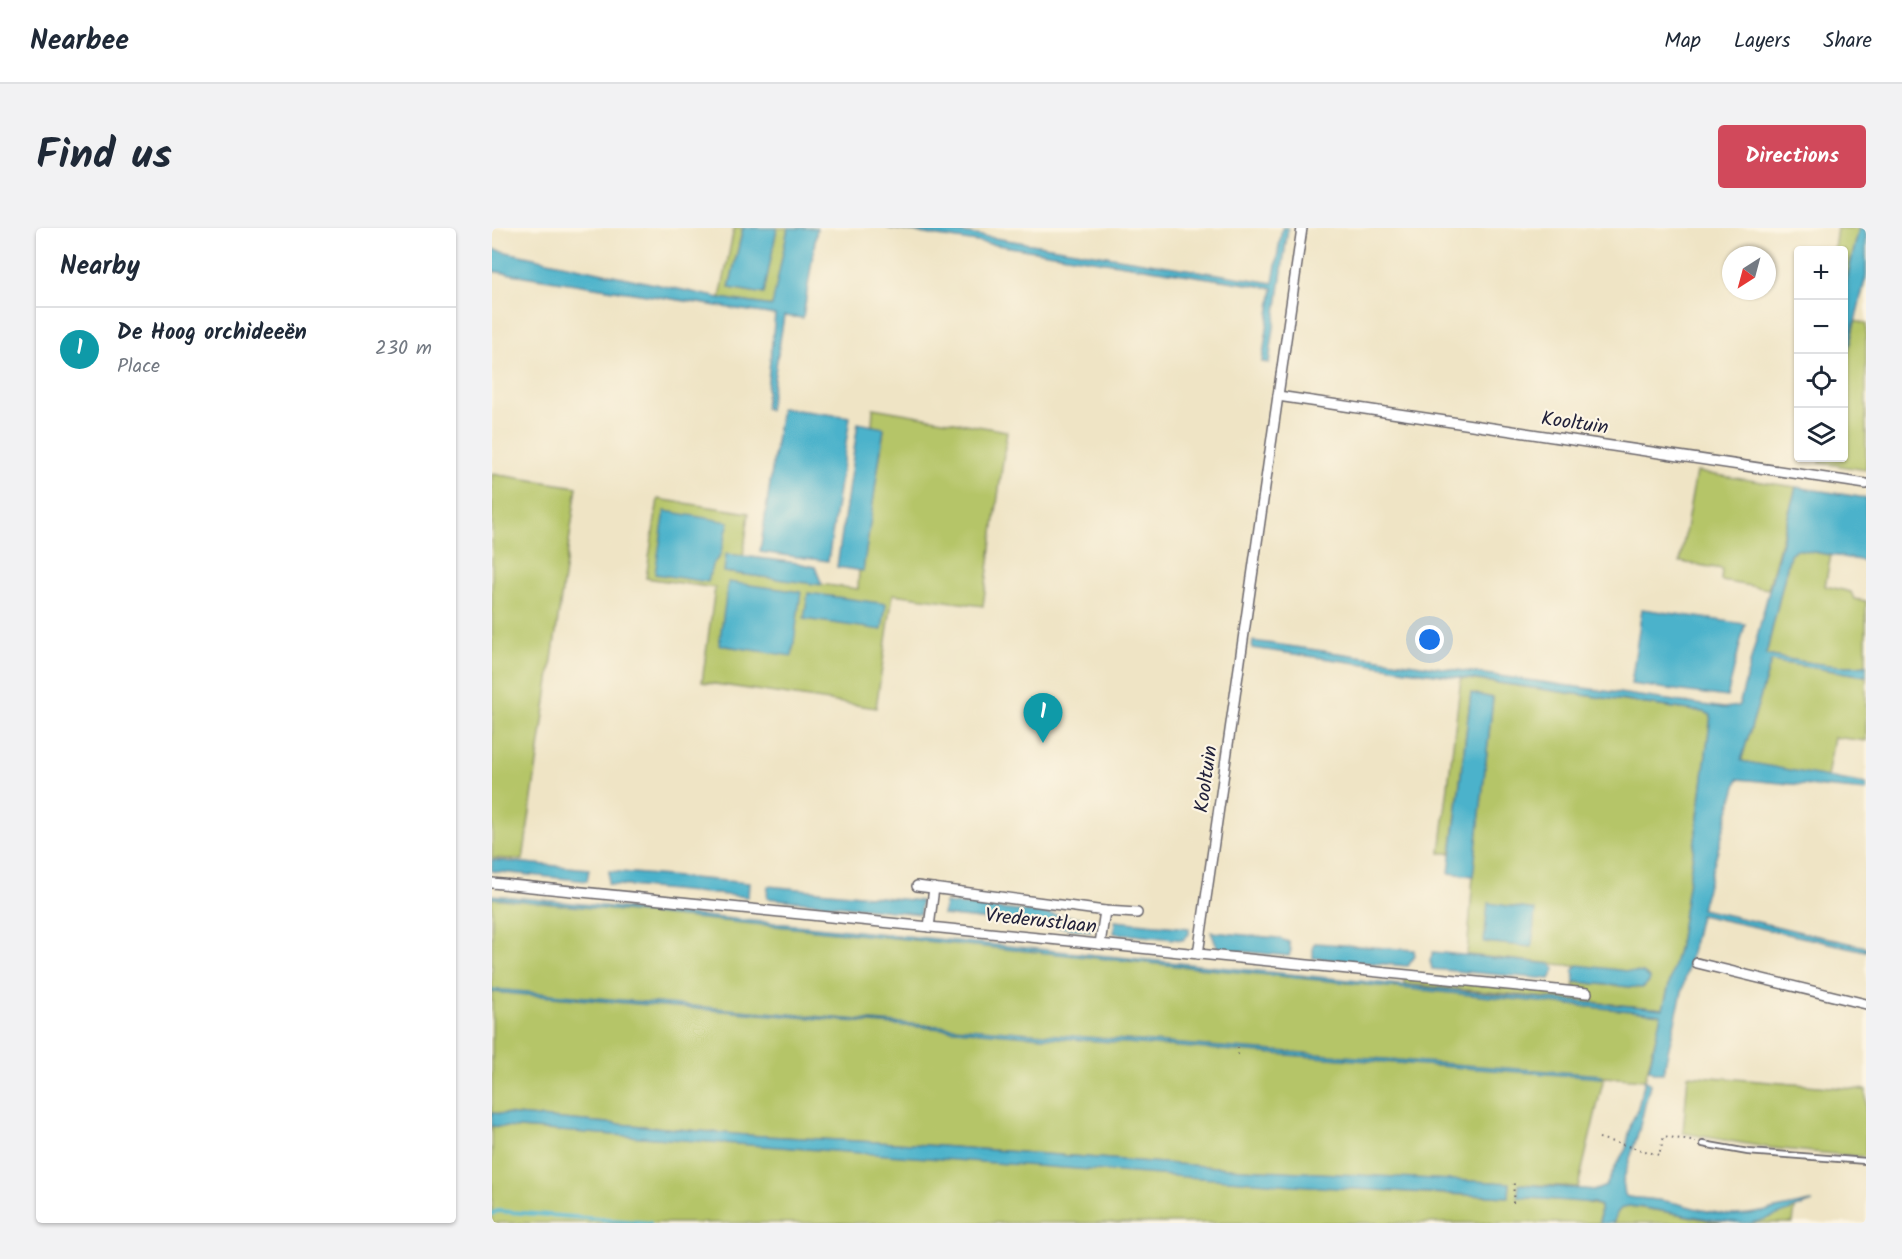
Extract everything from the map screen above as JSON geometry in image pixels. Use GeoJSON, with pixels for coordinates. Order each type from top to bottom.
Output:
{"type":"FeatureCollection","features":[{"type":"Feature","properties":{"kind":"street","name":"Kooltuin"},"geometry":{"type":"LineString","coordinates":[[1198,954],[1302,228]]}},
{"type":"Feature","properties":{"kind":"street","name":"Kooltuin"},"geometry":{"type":"LineString","coordinates":[[1278,396],[1866,484]]}},
{"type":"Feature","properties":{"kind":"street","name":"Vrederustlaan"},"geometry":{"type":"LineString","coordinates":[[492,883],[1587,993]]}},
{"type":"Feature","properties":{"kind":"street"},"geometry":{"type":"LineString","coordinates":[[917,886],[1105,911],[1137,913]]}},
{"type":"Feature","properties":{"kind":"street"},"geometry":{"type":"LineString","coordinates":[[929,927],[934,888]]}},
{"type":"Feature","properties":{"kind":"street"},"geometry":{"type":"LineString","coordinates":[[1100,944],[1105,911]]}},
{"type":"Feature","properties":{"kind":"street"},"geometry":{"type":"LineString","coordinates":[[1697,963],[1866,1004]]}},
{"type":"Feature","properties":{"kind":"lane"},"geometry":{"type":"LineString","coordinates":[[1703,1144],[1748,1152],[1866,1161]]}},
{"type":"Feature","properties":{"kind":"path"},"geometry":{"type":"LineString","coordinates":[[1238,1046],[1238,1055]]}},
{"type":"Feature","properties":{"kind":"path"},"geometry":{"type":"LineString","coordinates":[[1599,1138],[1659,1155],[1664,1136],[1703,1144]]}},
{"type":"Feature","properties":{"kind":"path"},"geometry":{"type":"LineString","coordinates":[[1513,1203],[1514,1181]]}},
{"type":"Feature","properties":{"kind":"green space"},"geometry":{"type":"Polygon","coordinates":[[[734,228],[743,228],[729,288],[763,294],[777,228],[788,228],[773,306],[720,298],[734,228]]]}},
{"type":"Feature","properties":{"kind":"green space"},"geometry":{"type":"Polygon","coordinates":[[[1837,228],[1859,228],[1848,274],[1848,246],[1835,246],[1837,228]]]}},
{"type":"Feature","properties":{"kind":"green space"},"geometry":{"type":"Polygon","coordinates":[[[1855,321],[1866,324],[1866,470],[1820,463],[1848,462],[1848,350],[1855,321]]]}},
{"type":"Feature","properties":{"kind":"green space"},"geometry":{"type":"Polygon","coordinates":[[[873,408],[1007,431],[983,606],[893,594],[876,708],[702,682],[715,588],[646,578],[658,499],[749,513],[743,556],[727,554],[725,572],[858,589],[859,570],[863,570],[884,429],[872,426],[873,408]]]}},
{"type":"Feature","properties":{"kind":"green space"},"geometry":{"type":"Polygon","coordinates":[[[1696,472],[1796,487],[1768,589],[1721,581],[1722,569],[1680,562],[1696,472]]]}},
{"type":"Feature","properties":{"kind":"green space"},"geometry":{"type":"Polygon","coordinates":[[[492,474],[577,487],[523,860],[492,858],[492,474]]]}},
{"type":"Feature","properties":{"kind":"green space"},"geometry":{"type":"Polygon","coordinates":[[[1796,549],[1831,555],[1825,586],[1851,592],[1854,599],[1866,601],[1866,665],[1830,665],[1766,655],[1790,554],[1796,549]]]}},
{"type":"Feature","properties":{"kind":"green space"},"geometry":{"type":"Polygon","coordinates":[[[1771,661],[1866,676],[1866,741],[1834,737],[1827,778],[1741,761],[1771,661]]]}},
{"type":"Feature","properties":{"kind":"green space"},"geometry":{"type":"Polygon","coordinates":[[[1461,678],[1711,715],[1679,945],[1663,1009],[1405,984],[1405,978],[1589,996],[1591,990],[1574,987],[1575,982],[1642,988],[1650,978],[1643,973],[1467,955],[1473,876],[1493,698],[1471,693],[1451,853],[1440,853],[1461,678]]]}},
{"type":"Feature","properties":{"kind":"green space"},"geometry":{"type":"Polygon","coordinates":[[[492,897],[1662,1013],[1645,1080],[1604,1077],[1578,1187],[1519,1184],[1519,1197],[1581,1201],[1600,1206],[1600,1223],[492,1223],[492,1126],[1422,1193],[1509,1197],[1510,1184],[1242,1169],[912,1144],[746,1135],[492,1113],[492,897]]]}},
{"type":"Feature","properties":{"kind":"green space"},"geometry":{"type":"Polygon","coordinates":[[[1688,1075],[1866,1090],[1866,1157],[1771,1148],[1683,1133],[1688,1075]]]}},
{"type":"Feature","properties":{"kind":"green space"},"geometry":{"type":"Polygon","coordinates":[[[1629,1206],[1720,1223],[1613,1223],[1620,1209],[1629,1206]]]}},
{"type":"Feature","properties":{"kind":"green space"},"geometry":{"type":"Polygon","coordinates":[[[1795,1208],[1793,1223],[1749,1223],[1795,1208]]]}},
{"type":"Feature","properties":{"kind":"water"},"geometry":{"type":"Polygon","coordinates":[[[743,228],[777,228],[764,294],[729,288],[743,228]]]}},
{"type":"Feature","properties":{"kind":"water"},"geometry":{"type":"Polygon","coordinates":[[[788,228],[817,228],[803,318],[784,316],[769,410],[765,408],[775,315],[492,271],[492,249],[720,298],[772,306],[788,228]]]}},
{"type":"Feature","properties":{"kind":"water"},"geometry":{"type":"Polygon","coordinates":[[[887,228],[932,228],[1273,283],[1282,228],[1288,228],[1269,363],[1262,362],[1273,288],[887,228]]]}},
{"type":"Feature","properties":{"kind":"water"},"geometry":{"type":"Polygon","coordinates":[[[1859,228],[1866,228],[1866,276],[1848,350],[1848,300],[1848,274],[1859,228]]]}},
{"type":"Feature","properties":{"kind":"water"},"geometry":{"type":"Polygon","coordinates":[[[781,408],[850,417],[828,561],[760,552],[781,408]]]}},
{"type":"Feature","properties":{"kind":"water"},"geometry":{"type":"Polygon","coordinates":[[[858,423],[884,428],[863,571],[837,567],[858,423]]]}},
{"type":"Feature","properties":{"kind":"water"},"geometry":{"type":"Polygon","coordinates":[[[1796,487],[1866,498],[1866,561],[1796,549],[1790,554],[1766,655],[1830,665],[1866,665],[1866,676],[1771,661],[1741,761],[1866,784],[1866,791],[1738,779],[1701,909],[1866,947],[1866,951],[1700,915],[1663,1073],[1656,1073],[1649,1069],[1661,1014],[492,898],[492,895],[1500,995],[1663,1009],[1679,945],[1711,715],[1703,712],[1252,648],[1253,641],[1724,708],[1739,706],[1796,487]]]}},
{"type":"Feature","properties":{"kind":"water"},"geometry":{"type":"Polygon","coordinates":[[[665,511],[729,522],[720,556],[712,565],[708,582],[655,574],[665,511]]]}},
{"type":"Feature","properties":{"kind":"water"},"geometry":{"type":"Polygon","coordinates":[[[726,554],[815,567],[822,585],[724,572],[726,554]]]}},
{"type":"Feature","properties":{"kind":"water"},"geometry":{"type":"Polygon","coordinates":[[[728,582],[801,592],[792,656],[719,645],[728,582]]]}},
{"type":"Feature","properties":{"kind":"water"},"geometry":{"type":"Polygon","coordinates":[[[808,593],[886,604],[882,630],[804,619],[808,593]]]}},
{"type":"Feature","properties":{"kind":"water"},"geometry":{"type":"Polygon","coordinates":[[[1642,609],[1745,624],[1727,697],[1631,684],[1642,609]]]}},
{"type":"Feature","properties":{"kind":"water"},"geometry":{"type":"Polygon","coordinates":[[[1471,693],[1493,698],[1473,876],[1449,873],[1471,693]]]}},
{"type":"Feature","properties":{"kind":"water"},"geometry":{"type":"Polygon","coordinates":[[[492,860],[589,869],[587,881],[492,871],[492,860]]]}},
{"type":"Feature","properties":{"kind":"water"},"geometry":{"type":"Polygon","coordinates":[[[609,871],[749,883],[748,897],[608,884],[609,871]]]}},
{"type":"Feature","properties":{"kind":"water"},"geometry":{"type":"Polygon","coordinates":[[[768,886],[921,901],[920,914],[767,898],[768,886]]]}},
{"type":"Feature","properties":{"kind":"water"},"geometry":{"type":"Polygon","coordinates":[[[945,903],[1093,919],[1091,931],[943,915],[945,903]]]}},
{"type":"Feature","properties":{"kind":"water"},"geometry":{"type":"Polygon","coordinates":[[[1488,903],[1535,910],[1532,947],[1484,942],[1488,903]]]}},
{"type":"Feature","properties":{"kind":"water"},"geometry":{"type":"Polygon","coordinates":[[[1115,921],[1189,928],[1189,934],[1183,940],[1114,933],[1115,921]]]}},
{"type":"Feature","properties":{"kind":"water"},"geometry":{"type":"Polygon","coordinates":[[[1211,932],[1278,938],[1289,942],[1291,950],[1289,956],[1218,949],[1211,932]]]}},
{"type":"Feature","properties":{"kind":"water"},"geometry":{"type":"Polygon","coordinates":[[[1315,943],[1414,950],[1415,956],[1408,966],[1313,958],[1315,943]]]}},
{"type":"Feature","properties":{"kind":"water"},"geometry":{"type":"Polygon","coordinates":[[[1433,952],[1551,964],[1555,969],[1550,979],[1432,969],[1430,960],[1433,952]]]}},
{"type":"Feature","properties":{"kind":"water"},"geometry":{"type":"Polygon","coordinates":[[[1578,965],[1643,973],[1650,978],[1642,988],[1575,982],[1573,971],[1578,965]]]}},
{"type":"Feature","properties":{"kind":"water"},"geometry":{"type":"Polygon","coordinates":[[[492,989],[871,1021],[1602,1075],[1602,1078],[1029,1036],[492,992],[492,989]]]}},
{"type":"Feature","properties":{"kind":"water"},"geometry":{"type":"Polygon","coordinates":[[[1645,1080],[1650,1084],[1623,1181],[1625,1195],[1734,1215],[1813,1202],[1750,1223],[1722,1221],[1629,1206],[1620,1209],[1613,1223],[1600,1223],[1600,1206],[1594,1203],[1518,1197],[1519,1184],[1596,1190],[1606,1186],[1626,1149],[1631,1123],[1637,1111],[1645,1080]]]}},
{"type":"Feature","properties":{"kind":"water"},"geometry":{"type":"Polygon","coordinates":[[[492,1113],[746,1135],[912,1144],[1242,1169],[1510,1183],[1509,1197],[1335,1188],[492,1126],[492,1113]]]}},
{"type":"Feature","properties":{"kind":"waterway"},"geometry":{"type":"LineString","coordinates":[[492,1214],[497,1211],[650,1223]]}},
{"type":"Feature","properties":{"kind":"place","name":"De Hoog orchideeën"},"geometry":{"type":"Point","coordinates":[1043,743]}}]}
